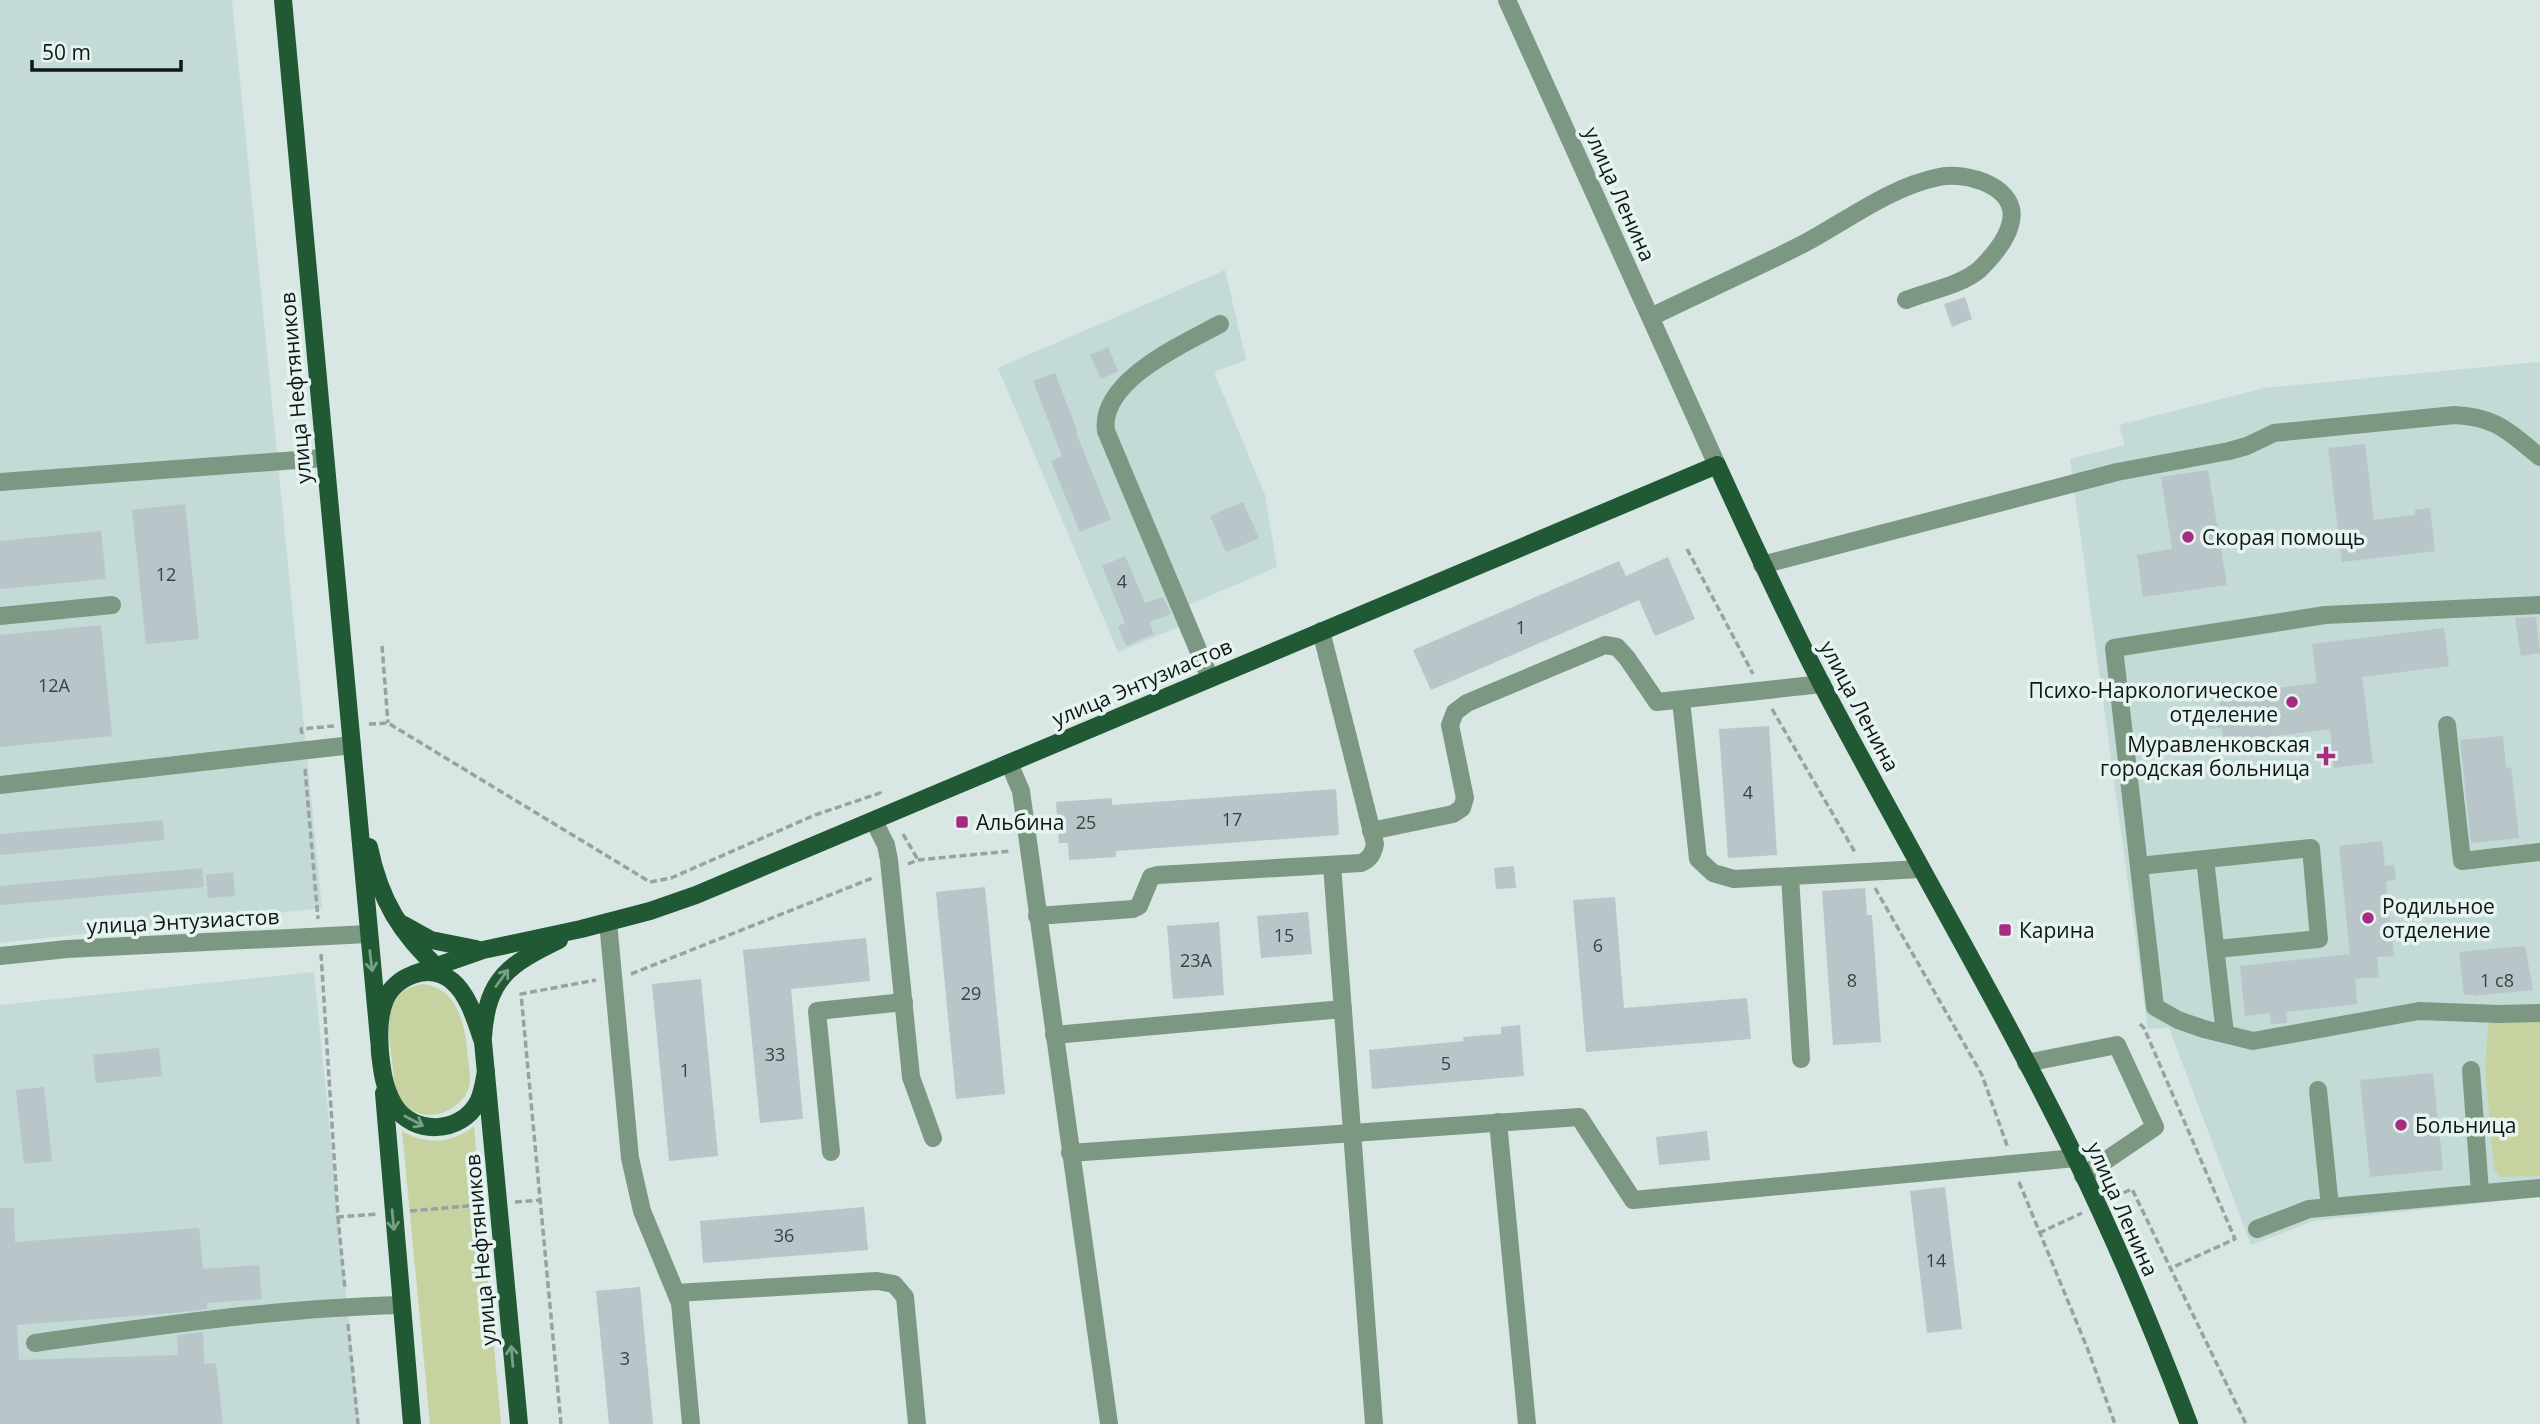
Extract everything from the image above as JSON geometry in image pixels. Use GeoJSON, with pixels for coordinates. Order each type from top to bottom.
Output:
{"type":"FeatureCollection","features":[{"type":"Feature","properties":{"kind":"main road","name":"улица Нефтяников"},"geometry":{"type":"LineString","coordinates":[[283,0],[383,1079],[392,1212],[412,1424]]}},
{"type":"Feature","properties":{"kind":"main road","name":"улица Ленина"},"geometry":{"type":"LineString","coordinates":[[1717,465],[1762,565],[1822,684],[2075,1158],[2134,1289],[2189,1424]]}},
{"type":"Feature","properties":{"kind":"main road","name":"улица Энтузиастов"},"geometry":{"type":"LineString","coordinates":[[436,965],[483,950],[608,922],[696,895],[1717,465]]}},
{"type":"Feature","properties":{"kind":"main road","name":"улица Нефтяников"},"geometry":{"type":"LineString","coordinates":[[355,771],[371,855],[386,904],[409,939],[451,979],[466,999],[483,1042],[519,1424]]}},
{"type":"Feature","properties":{"kind":"main road"},"geometry":{"type":"LineString","coordinates":[[394,918],[431,940],[483,950]]}},
{"type":"Feature","properties":{"kind":"main road","name":"улица Энтузиастов"},"geometry":{"type":"LineString","coordinates":[[483,1042],[485,1014],[494,988],[503,975],[523,958],[581,929]]}},
{"type":"Feature","properties":{"kind":"main road","name":"улица Нефтяников"},"geometry":{"type":"LineString","coordinates":[[379,1039],[382,1009],[389,991],[404,977],[436,965]]}},
{"type":"Feature","properties":{"kind":"main road"},"geometry":{"type":"LineString","coordinates":[[414,974],[434,974],[451,979]]}},
{"type":"Feature","properties":{"kind":"main road","name":"улица Нефтяников"},"geometry":{"type":"LineString","coordinates":[[383,1079],[394,1106],[400,1112],[419,1125],[441,1128],[463,1120],[478,1103],[485,1071]]}},
{"type":"Feature","properties":{"kind":"street","name":"улица Ленина"},"geometry":{"type":"LineString","coordinates":[[1507,0],[1717,465]]}},
{"type":"Feature","properties":{"kind":"street"},"geometry":{"type":"LineString","coordinates":[[1651,317],[1804,243],[1907,187],[1939,177],[1958,176],[1977,179],[1991,185],[2004,197],[2010,208],[2011,223],[2004,239],[1979,269],[1966,278],[1906,300]]}},
{"type":"Feature","properties":{"kind":"street"},"geometry":{"type":"LineString","coordinates":[[1210,678],[1106,431],[1104,419],[1115,398],[1144,368],[1220,324]]}},
{"type":"Feature","properties":{"kind":"street"},"geometry":{"type":"LineString","coordinates":[[1762,565],[2116,472],[2230,451],[2274,433],[2455,415],[2475,416],[2490,420],[2540,457]]}},
{"type":"Feature","properties":{"kind":"street"},"geometry":{"type":"LineString","coordinates":[[0,482],[324,458]]}},
{"type":"Feature","properties":{"kind":"street"},"geometry":{"type":"LineString","coordinates":[[0,615],[112,605]]}},
{"type":"Feature","properties":{"kind":"street"},"geometry":{"type":"LineString","coordinates":[[2540,605],[2325,615],[2114,648],[2155,1007],[2178,1020],[2253,1041],[2419,1011],[2540,1013]]}},
{"type":"Feature","properties":{"kind":"street"},"geometry":{"type":"LineString","coordinates":[[1037,916],[1133,909],[1139,906],[1151,877],[1158,875],[1361,863],[1369,859],[1375,844],[1321,631]]}},
{"type":"Feature","properties":{"kind":"street"},"geometry":{"type":"LineString","coordinates":[[1371,831],[1453,814],[1462,808],[1465,798],[1450,725],[1455,712],[1467,703],[1605,645],[1618,647],[1657,702],[1822,684]]}},
{"type":"Feature","properties":{"kind":"street"},"geometry":{"type":"LineString","coordinates":[[1681,700],[1698,859],[1713,873],[1734,878],[1921,869]]}},
{"type":"Feature","properties":{"kind":"street"},"geometry":{"type":"LineString","coordinates":[[2447,725],[2462,861],[2540,852]]}},
{"type":"Feature","properties":{"kind":"street"},"geometry":{"type":"LineString","coordinates":[[0,785],[352,745]]}},
{"type":"Feature","properties":{"kind":"street"},"geometry":{"type":"LineString","coordinates":[[1009,763],[1021,791],[1109,1424]]}},
{"type":"Feature","properties":{"kind":"street"},"geometry":{"type":"LineString","coordinates":[[874,821],[886,845],[890,871],[911,1077],[933,1138]]}},
{"type":"Feature","properties":{"kind":"street"},"geometry":{"type":"LineString","coordinates":[[2139,866],[2311,848],[2319,939],[2217,949]]}},
{"type":"Feature","properties":{"kind":"street"},"geometry":{"type":"LineString","coordinates":[[2205,859],[2225,1034]]}},
{"type":"Feature","properties":{"kind":"street"},"geometry":{"type":"LineString","coordinates":[[1332,865],[1374,1424]]}},
{"type":"Feature","properties":{"kind":"street"},"geometry":{"type":"LineString","coordinates":[[1790,876],[1801,1059]]}},
{"type":"Feature","properties":{"kind":"street"},"geometry":{"type":"LineString","coordinates":[[608,922],[630,1158],[642,1212],[680,1303],[691,1424]]}},
{"type":"Feature","properties":{"kind":"street","name":"улица Энтузиастов"},"geometry":{"type":"LineString","coordinates":[[0,956],[368,934]]}},
{"type":"Feature","properties":{"kind":"street"},"geometry":{"type":"LineString","coordinates":[[831,1152],[817,1011],[904,1002]]}},
{"type":"Feature","properties":{"kind":"street"},"geometry":{"type":"LineString","coordinates":[[1054,1035],[1343,1009]]}},
{"type":"Feature","properties":{"kind":"street"},"geometry":{"type":"LineString","coordinates":[[2026,1063],[2117,1045],[2155,1127],[2083,1176]]}},
{"type":"Feature","properties":{"kind":"street"},"geometry":{"type":"LineString","coordinates":[[2471,1070],[2480,1192]]}},
{"type":"Feature","properties":{"kind":"street"},"geometry":{"type":"LineString","coordinates":[[2318,1090],[2330,1207]]}},
{"type":"Feature","properties":{"kind":"street"},"geometry":{"type":"LineString","coordinates":[[1070,1153],[1579,1116],[1633,1200],[2075,1158]]}},
{"type":"Feature","properties":{"kind":"street"},"geometry":{"type":"LineString","coordinates":[[1498,1122],[1527,1424]]}},
{"type":"Feature","properties":{"kind":"street"},"geometry":{"type":"LineString","coordinates":[[2257,1228],[2309,1209],[2540,1188]]}},
{"type":"Feature","properties":{"kind":"street"},"geometry":{"type":"LineString","coordinates":[[676,1293],[877,1281],[894,1284],[905,1297],[917,1424]]}},
{"type":"Feature","properties":{"kind":"street"},"geometry":{"type":"LineString","coordinates":[[35,1343],[188,1321],[346,1307],[401,1306]]}},
{"type":"Feature","properties":{"kind":"path"},"geometry":{"type":"LineString","coordinates":[[1687,549],[1761,690],[1982,1075],[2023,1194],[2088,1350],[2115,1424]]}},
{"type":"Feature","properties":{"kind":"path"},"geometry":{"type":"LineString","coordinates":[[383,646],[388,723]]}},
{"type":"Feature","properties":{"kind":"path"},"geometry":{"type":"LineString","coordinates":[[541,1199],[338,1217],[320,938],[301,729],[388,723],[650,882],[671,878],[815,815],[880,793],[918,860]]}},
{"type":"Feature","properties":{"kind":"path"},"geometry":{"type":"LineString","coordinates":[[561,1424],[521,994],[638,972],[918,860],[1029,849]]}},
{"type":"Feature","properties":{"kind":"path"},"geometry":{"type":"LineString","coordinates":[[2140,1024],[2235,1239],[2172,1268],[2246,1424]]}},
{"type":"Feature","properties":{"kind":"shaded area"},"geometry":{"type":"Polygon","coordinates":[[[0,0],[232,0],[322,908],[0,943],[0,0]]]}},
{"type":"Feature","properties":{"kind":"shaded area"},"geometry":{"type":"Polygon","coordinates":[[[1225,270],[1246,360],[1214,372],[1265,495],[1277,567],[1188,605],[1194,621],[1118,652],[998,368],[1225,270]]]}},
{"type":"Feature","properties":{"kind":"shaded area","name":"Муравленковская городская больница"},"geometry":{"type":"Polygon","coordinates":[[[2537,362],[2540,364],[2540,1197],[2313,1221],[2251,1245],[2169,1028],[2148,1029],[2070,459],[2125,445],[2119,425],[2264,388],[2537,362]]]}},
{"type":"Feature","properties":{"kind":"shaded area"},"geometry":{"type":"Polygon","coordinates":[[[314,972],[359,1424],[0,1424],[0,1005],[314,972]]]}},
{"type":"Feature","properties":{"kind":"green space"},"geometry":{"type":"Polygon","coordinates":[[[423,984],[435,987],[453,1001],[465,1034],[470,1074],[468,1090],[456,1106],[438,1114],[428,1115],[410,1109],[399,1098],[394,1082],[389,1036],[390,1013],[394,1003],[400,994],[409,988],[423,984]]]}},
{"type":"Feature","properties":{"kind":"green space"},"geometry":{"type":"Polygon","coordinates":[[[2540,1015],[2540,1176],[2500,1177],[2494,1169],[2485,1066],[2489,1020],[2540,1015]]]}},
{"type":"Feature","properties":{"kind":"green space"},"geometry":{"type":"Polygon","coordinates":[[[474,1126],[501,1424],[430,1424],[402,1131],[420,1139],[439,1140],[457,1136],[474,1126]]]}},
{"type":"Feature","properties":{"kind":"building"},"geometry":{"type":"Polygon","coordinates":[[[1965,297],[1972,319],[1952,327],[1944,304],[1965,297]]]}},
{"type":"Feature","properties":{"kind":"building"},"geometry":{"type":"Polygon","coordinates":[[[1108,347],[1118,371],[1101,379],[1090,355],[1108,347]]]}},
{"type":"Feature","properties":{"kind":"building"},"geometry":{"type":"Polygon","coordinates":[[[1055,373],[1111,519],[1080,532],[1051,461],[1062,456],[1033,381],[1055,373]]]}},
{"type":"Feature","properties":{"kind":"building"},"geometry":{"type":"Polygon","coordinates":[[[2365,444],[2374,520],[2415,515],[2415,510],[2430,508],[2435,551],[2342,562],[2328,448],[2365,444]]]}},
{"type":"Feature","properties":{"kind":"building","name":"Скорая помощь"},"geometry":{"type":"Polygon","coordinates":[[[2208,470],[2227,585],[2143,597],[2137,555],[2172,549],[2161,477],[2208,470]]]}},
{"type":"Feature","properties":{"kind":"building"},"geometry":{"type":"Polygon","coordinates":[[[1243,502],[1259,538],[1226,552],[1210,516],[1243,502]]]}},
{"type":"Feature","properties":{"kind":"building"},"geometry":{"type":"Polygon","coordinates":[[[185,504],[199,639],[146,644],[132,510],[185,504]]]}},
{"type":"Feature","properties":{"kind":"building"},"geometry":{"type":"Polygon","coordinates":[[[101,531],[106,579],[0,589],[0,541],[101,531]]]}},
{"type":"Feature","properties":{"kind":"building"},"geometry":{"type":"Polygon","coordinates":[[[1125,556],[1145,603],[1163,597],[1171,614],[1149,622],[1154,634],[1126,646],[1118,626],[1125,623],[1102,566],[1125,556]]]}},
{"type":"Feature","properties":{"kind":"building"},"geometry":{"type":"Polygon","coordinates":[[[1668,557],[1695,619],[1655,636],[1639,600],[1431,690],[1413,650],[1619,561],[1626,576],[1668,557]]]}},
{"type":"Feature","properties":{"kind":"building"},"geometry":{"type":"Polygon","coordinates":[[[2536,617],[2540,653],[2521,656],[2515,618],[2536,617]]]}},
{"type":"Feature","properties":{"kind":"building"},"geometry":{"type":"Polygon","coordinates":[[[101,625],[112,736],[0,747],[0,635],[101,625]]]}},
{"type":"Feature","properties":{"kind":"building","name":"Психо-Наркологическое отделение"},"geometry":{"type":"Polygon","coordinates":[[[2444,628],[2449,666],[2362,677],[2373,763],[2334,768],[2330,729],[2224,742],[2222,728],[2208,729],[2206,709],[2220,707],[2219,696],[2317,683],[2312,644],[2444,628]]]}},
{"type":"Feature","properties":{"kind":"building"},"geometry":{"type":"Polygon","coordinates":[[[1769,726],[1777,855],[1728,858],[1719,729],[1769,726]]]}},
{"type":"Feature","properties":{"kind":"building"},"geometry":{"type":"Polygon","coordinates":[[[2503,736],[2506,768],[2511,767],[2519,838],[2471,843],[2460,740],[2503,736]]]}},
{"type":"Feature","properties":{"kind":"building"},"geometry":{"type":"Polygon","coordinates":[[[1336,789],[1339,835],[1116,851],[1116,857],[1069,860],[1068,843],[1059,843],[1056,802],[1112,798],[1112,805],[1336,789]]]}},
{"type":"Feature","properties":{"kind":"building"},"geometry":{"type":"Polygon","coordinates":[[[163,820],[164,840],[0,855],[0,834],[163,820]]]}},
{"type":"Feature","properties":{"kind":"building","name":"Родильное отделение"},"geometry":{"type":"Polygon","coordinates":[[[2382,841],[2385,866],[2394,865],[2396,880],[2386,881],[2394,956],[2377,957],[2379,977],[2355,979],[2357,1004],[2286,1012],[2287,1023],[2271,1024],[2270,1013],[2245,1016],[2240,966],[2350,954],[2339,846],[2382,841]]]}},
{"type":"Feature","properties":{"kind":"building"},"geometry":{"type":"Polygon","coordinates":[[[1514,866],[1516,888],[1496,889],[1494,868],[1514,866]]]}},
{"type":"Feature","properties":{"kind":"building"},"geometry":{"type":"Polygon","coordinates":[[[202,868],[204,887],[0,905],[0,886],[202,868]]]}},
{"type":"Feature","properties":{"kind":"building"},"geometry":{"type":"Polygon","coordinates":[[[233,872],[235,896],[208,898],[206,875],[233,872]]]}},
{"type":"Feature","properties":{"kind":"building"},"geometry":{"type":"Polygon","coordinates":[[[985,887],[1005,1094],[956,1099],[936,892],[985,887]]]}},
{"type":"Feature","properties":{"kind":"building"},"geometry":{"type":"Polygon","coordinates":[[[1865,888],[1867,915],[1872,915],[1881,1042],[1833,1045],[1822,891],[1865,888]]]}},
{"type":"Feature","properties":{"kind":"building"},"geometry":{"type":"Polygon","coordinates":[[[1615,897],[1624,1008],[1747,998],[1751,1039],[1586,1052],[1573,900],[1615,897]]]}},
{"type":"Feature","properties":{"kind":"building"},"geometry":{"type":"Polygon","coordinates":[[[1308,912],[1312,954],[1261,958],[1257,916],[1308,912]]]}},
{"type":"Feature","properties":{"kind":"building"},"geometry":{"type":"Polygon","coordinates":[[[1219,922],[1224,995],[1173,999],[1167,926],[1219,922]]]}},
{"type":"Feature","properties":{"kind":"building"},"geometry":{"type":"Polygon","coordinates":[[[866,938],[870,981],[791,989],[803,1119],[760,1123],[743,950],[866,938]]]}},
{"type":"Feature","properties":{"kind":"building"},"geometry":{"type":"Polygon","coordinates":[[[2525,946],[2533,990],[2464,995],[2459,952],[2525,946]]]}},
{"type":"Feature","properties":{"kind":"building"},"geometry":{"type":"Polygon","coordinates":[[[701,979],[718,1156],[669,1161],[652,984],[701,979]]]}},
{"type":"Feature","properties":{"kind":"building"},"geometry":{"type":"Polygon","coordinates":[[[1520,1025],[1524,1076],[1372,1089],[1369,1050],[1464,1041],[1463,1037],[1501,1034],[1501,1027],[1520,1025]]]}},
{"type":"Feature","properties":{"kind":"building"},"geometry":{"type":"Polygon","coordinates":[[[159,1048],[162,1076],[96,1083],[93,1055],[159,1048]]]}},
{"type":"Feature","properties":{"kind":"building","name":"Больница"},"geometry":{"type":"Polygon","coordinates":[[[2433,1073],[2443,1170],[2370,1177],[2360,1080],[2433,1073]]]}},
{"type":"Feature","properties":{"kind":"building"},"geometry":{"type":"Polygon","coordinates":[[[44,1087],[52,1161],[24,1164],[16,1090],[44,1087]]]}},
{"type":"Feature","properties":{"kind":"building"},"geometry":{"type":"Polygon","coordinates":[[[1707,1131],[1710,1160],[1659,1165],[1656,1137],[1707,1131]]]}},
{"type":"Feature","properties":{"kind":"building"},"geometry":{"type":"Polygon","coordinates":[[[1945,1187],[1962,1329],[1927,1333],[1910,1191],[1945,1187]]]}},
{"type":"Feature","properties":{"kind":"building"},"geometry":{"type":"Polygon","coordinates":[[[864,1207],[868,1250],[703,1263],[700,1221],[864,1207]]]}},
{"type":"Feature","properties":{"kind":"building"},"geometry":{"type":"Polygon","coordinates":[[[0,1208],[14,1208],[15,1242],[199,1228],[203,1269],[259,1265],[262,1299],[207,1303],[207,1309],[172,1313],[17,1325],[19,1360],[178,1355],[177,1335],[203,1332],[204,1364],[216,1363],[223,1424],[0,1424],[0,1208]]]}},
{"type":"Feature","properties":{"kind":"building"},"geometry":{"type":"Polygon","coordinates":[[[640,1287],[653,1424],[609,1424],[596,1291],[640,1287]]]}},
{"type":"Feature","properties":{"kind":"place","name":"Скорая помощь"},"geometry":{"type":"Point","coordinates":[2188,537]}},
{"type":"Feature","properties":{"kind":"place","name":"Психо-Наркологическое отделение"},"geometry":{"type":"Point","coordinates":[2292,702]}},
{"type":"Feature","properties":{"kind":"place","name":"Муравленковская городская больница"},"geometry":{"type":"Point","coordinates":[2326,756]}},
{"type":"Feature","properties":{"kind":"place","name":"Альбина"},"geometry":{"type":"Point","coordinates":[962,822]}},
{"type":"Feature","properties":{"kind":"place","name":"Родильное отделение"},"geometry":{"type":"Point","coordinates":[2368,918]}},
{"type":"Feature","properties":{"kind":"place","name":"Карина"},"geometry":{"type":"Point","coordinates":[2005,930]}},
{"type":"Feature","properties":{"kind":"place","name":"Больница"},"geometry":{"type":"Point","coordinates":[2401,1125]}}]}
